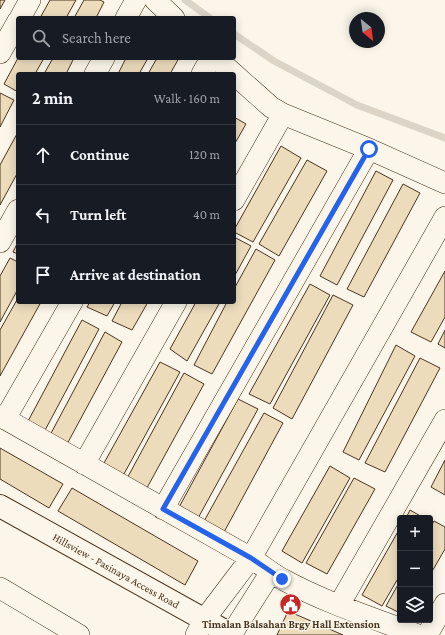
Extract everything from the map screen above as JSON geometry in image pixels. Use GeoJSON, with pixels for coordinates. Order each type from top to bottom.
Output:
{"type":"FeatureCollection","features":[{"type":"Feature","properties":{"kind":"street"},"geometry":{"type":"LineString","coordinates":[[21,16],[30,0]]}},
{"type":"Feature","properties":{"kind":"street"},"geometry":{"type":"LineString","coordinates":[[127,16],[136,0]]}},
{"type":"Feature","properties":{"kind":"street"},"geometry":{"type":"LineString","coordinates":[[155,0],[172,16]]}},
{"type":"Feature","properties":{"kind":"street"},"geometry":{"type":"LineString","coordinates":[[0,53],[16,25]]}},
{"type":"Feature","properties":{"kind":"street"},"geometry":{"type":"LineString","coordinates":[[96,72],[103,60]]}},
{"type":"Feature","properties":{"kind":"street"},"geometry":{"type":"LineString","coordinates":[[203,72],[210,60]]}},
{"type":"Feature","properties":{"kind":"street"},"geometry":{"type":"LineString","coordinates":[[218,60],[232,72]]}},
{"type":"Feature","properties":{"kind":"street"},"geometry":{"type":"LineString","coordinates":[[236,76],[271,107],[283,114],[369,149],[445,183]]}},
{"type":"Feature","properties":{"kind":"street"},"geometry":{"type":"LineString","coordinates":[[236,196],[283,114]]}},
{"type":"Feature","properties":{"kind":"street"},"geometry":{"type":"LineString","coordinates":[[163,509],[369,149]]}},
{"type":"Feature","properties":{"kind":"street"},"geometry":{"type":"LineString","coordinates":[[0,242],[16,214]]}},
{"type":"Feature","properties":{"kind":"street"},"geometry":{"type":"LineString","coordinates":[[200,627],[251,558],[445,217]]}},
{"type":"Feature","properties":{"kind":"street"},"geometry":{"type":"LineString","coordinates":[[71,304],[2,418],[251,558],[282,579],[299,588],[418,635]]}},
{"type":"Feature","properties":{"kind":"street"},"geometry":{"type":"LineString","coordinates":[[84,464],[175,304]]}},
{"type":"Feature","properties":{"kind":"street"},"geometry":{"type":"LineString","coordinates":[[339,605],[445,420]]}},
{"type":"Feature","properties":{"kind":"street","name":"Hillsview - Pasinaya Access Road"},"geometry":{"type":"LineString","coordinates":[[0,506],[200,627],[231,635]]}},
{"type":"Feature","properties":{"kind":"street"},"geometry":{"type":"LineString","coordinates":[[231,635],[271,572]]}},
{"type":"Feature","properties":{"kind":"street"},"geometry":{"type":"LineString","coordinates":[[0,588],[80,635]]}},
{"type":"Feature","properties":{"kind":"street"},"geometry":{"type":"LineString","coordinates":[[427,635],[445,604]]}},
{"type":"Feature","properties":{"kind":"building"},"geometry":{"type":"Polygon","coordinates":[[[0,0],[5,0],[0,9],[0,0]]]}},
{"type":"Feature","properties":{"kind":"building"},"geometry":{"type":"Polygon","coordinates":[[[50,0],[76,0],[67,16],[41,16],[50,0]]]}},
{"type":"Feature","properties":{"kind":"building"},"geometry":{"type":"Polygon","coordinates":[[[84,0],[100,0],[104,2],[97,16],[75,16],[84,0]]]}},
{"type":"Feature","properties":{"kind":"building"},"geometry":{"type":"Polygon","coordinates":[[[17,60],[43,60],[36,72],[16,72],[16,91],[4,84],[17,60]]]}},
{"type":"Feature","properties":{"kind":"building"},"geometry":{"type":"Polygon","coordinates":[[[52,60],[73,60],[67,72],[45,72],[52,60]]]}},
{"type":"Feature","properties":{"kind":"building"},"geometry":{"type":"Polygon","coordinates":[[[125,60],[147,60],[140,72],[119,72],[125,60]]]}},
{"type":"Feature","properties":{"kind":"building"},"geometry":{"type":"Polygon","coordinates":[[[156,60],[178,60],[171,72],[149,72],[156,60]]]}},
{"type":"Feature","properties":{"kind":"building"},"geometry":{"type":"Polygon","coordinates":[[[0,93],[14,100],[0,127],[0,93]]]}},
{"type":"Feature","properties":{"kind":"building"},"geometry":{"type":"Polygon","coordinates":[[[236,118],[246,124],[236,142],[236,118]]]}},
{"type":"Feature","properties":{"kind":"building"},"geometry":{"type":"Polygon","coordinates":[[[16,136],[16,176],[0,205],[0,165],[16,136]]]}},
{"type":"Feature","properties":{"kind":"building"},"geometry":{"type":"Polygon","coordinates":[[[281,146],[301,158],[253,242],[236,233],[236,226],[281,146]]]}},
{"type":"Feature","properties":{"kind":"building"},"geometry":{"type":"Polygon","coordinates":[[[307,160],[327,171],[279,256],[259,244],[307,160]]]}},
{"type":"Feature","properties":{"kind":"building"},"geometry":{"type":"Polygon","coordinates":[[[376,171],[393,180],[337,285],[320,276],[376,171]]]}},
{"type":"Feature","properties":{"kind":"building"},"geometry":{"type":"Polygon","coordinates":[[[403,184],[420,193],[364,297],[347,289],[403,184]]]}},
{"type":"Feature","properties":{"kind":"building"},"geometry":{"type":"Polygon","coordinates":[[[236,238],[251,246],[236,273],[236,238]]]}},
{"type":"Feature","properties":{"kind":"building"},"geometry":{"type":"Polygon","coordinates":[[[16,246],[16,253],[13,252],[16,246]]]}},
{"type":"Feature","properties":{"kind":"building"},"geometry":{"type":"Polygon","coordinates":[[[256,249],[275,260],[212,374],[194,365],[226,304],[236,304],[236,285],[256,249]]]}},
{"type":"Feature","properties":{"kind":"building"},"geometry":{"type":"Polygon","coordinates":[[[10,258],[16,261],[16,293],[0,322],[0,276],[10,258]]]}},
{"type":"Feature","properties":{"kind":"building"},"geometry":{"type":"Polygon","coordinates":[[[445,271],[445,317],[431,342],[411,332],[445,271]]]}},
{"type":"Feature","properties":{"kind":"building"},"geometry":{"type":"Polygon","coordinates":[[[310,284],[330,295],[270,404],[249,394],[310,284]]]}},
{"type":"Feature","properties":{"kind":"building"},"geometry":{"type":"Polygon","coordinates":[[[333,295],[353,305],[292,419],[273,408],[333,295]]]}},
{"type":"Feature","properties":{"kind":"building"},"geometry":{"type":"Polygon","coordinates":[[[16,302],[16,304],[40,304],[0,376],[0,330],[16,302]]]}},
{"type":"Feature","properties":{"kind":"building"},"geometry":{"type":"Polygon","coordinates":[[[89,304],[114,304],[107,316],[87,307],[89,304]]]}},
{"type":"Feature","properties":{"kind":"building"},"geometry":{"type":"Polygon","coordinates":[[[121,304],[147,304],[132,330],[112,321],[121,304]]]}},
{"type":"Feature","properties":{"kind":"building"},"geometry":{"type":"Polygon","coordinates":[[[195,304],[219,304],[187,361],[170,349],[195,304]]]}},
{"type":"Feature","properties":{"kind":"building"},"geometry":{"type":"Polygon","coordinates":[[[82,320],[99,329],[43,434],[26,425],[82,320]]]}},
{"type":"Feature","properties":{"kind":"building"},"geometry":{"type":"Polygon","coordinates":[[[445,330],[445,348],[438,344],[445,330]]]}},
{"type":"Feature","properties":{"kind":"building"},"geometry":{"type":"Polygon","coordinates":[[[105,332],[122,342],[66,446],[49,437],[105,332]]]}},
{"type":"Feature","properties":{"kind":"building"},"geometry":{"type":"Polygon","coordinates":[[[396,345],[415,356],[359,460],[343,452],[396,345]]]}},
{"type":"Feature","properties":{"kind":"building"},"geometry":{"type":"Polygon","coordinates":[[[420,358],[440,368],[385,472],[365,463],[420,358]]]}},
{"type":"Feature","properties":{"kind":"building"},"geometry":{"type":"Polygon","coordinates":[[[160,362],[180,372],[119,483],[99,472],[160,362]]]}},
{"type":"Feature","properties":{"kind":"building"},"geometry":{"type":"Polygon","coordinates":[[[184,373],[204,384],[143,495],[124,484],[184,373]]]}},
{"type":"Feature","properties":{"kind":"building"},"geometry":{"type":"Polygon","coordinates":[[[238,399],[258,409],[197,520],[178,509],[238,399]]]}},
{"type":"Feature","properties":{"kind":"building"},"geometry":{"type":"Polygon","coordinates":[[[264,413],[283,423],[223,534],[203,523],[264,413]]]}},
{"type":"Feature","properties":{"kind":"building"},"geometry":{"type":"Polygon","coordinates":[[[0,448],[63,484],[49,508],[0,479],[0,448]]]}},
{"type":"Feature","properties":{"kind":"building"},"geometry":{"type":"Polygon","coordinates":[[[445,460],[445,495],[431,487],[445,460]]]}},
{"type":"Feature","properties":{"kind":"building"},"geometry":{"type":"Polygon","coordinates":[[[330,466],[350,478],[302,563],[282,551],[330,466]]]}},
{"type":"Feature","properties":{"kind":"building"},"geometry":{"type":"Polygon","coordinates":[[[354,478],[375,489],[327,574],[306,563],[354,478]]]}},
{"type":"Feature","properties":{"kind":"building"},"geometry":{"type":"Polygon","coordinates":[[[72,488],[198,561],[185,585],[58,511],[72,488]]]}},
{"type":"Feature","properties":{"kind":"building"},"geometry":{"type":"Polygon","coordinates":[[[410,510],[419,515],[408,515],[410,510]]]}},
{"type":"Feature","properties":{"kind":"building"},"geometry":{"type":"Polygon","coordinates":[[[434,521],[445,527],[445,549],[433,570],[433,551],[434,521]]]}},
{"type":"Feature","properties":{"kind":"building"},"geometry":{"type":"Polygon","coordinates":[[[397,533],[397,580],[382,606],[362,595],[397,533]]]}},
{"type":"Feature","properties":{"kind":"building"},"geometry":{"type":"Polygon","coordinates":[[[397,586],[397,612],[386,606],[397,586]]]}},
{"type":"Feature","properties":{"kind":"building"},"geometry":{"type":"Polygon","coordinates":[[[288,611],[343,635],[277,635],[288,611]]]}},
{"type":"Feature","properties":{"kind":"waterway"},"geometry":{"type":"LineString","coordinates":[[185,0],[207,16]]}},
{"type":"Feature","properties":{"kind":"waterway"},"geometry":{"type":"LineString","coordinates":[[236,35],[274,61],[357,105],[445,138]]}},
{"type":"Feature","properties":{"kind":"place","name":"Timalan Balsahan Brgy Hall Extension"},"geometry":{"type":"Point","coordinates":[291,604]}},
{"type":"Feature","properties":{"kind":"route"},"geometry":{"type":"LineString","coordinates":[[282,579],[251,558],[163,509],[369,149]]}}]}
